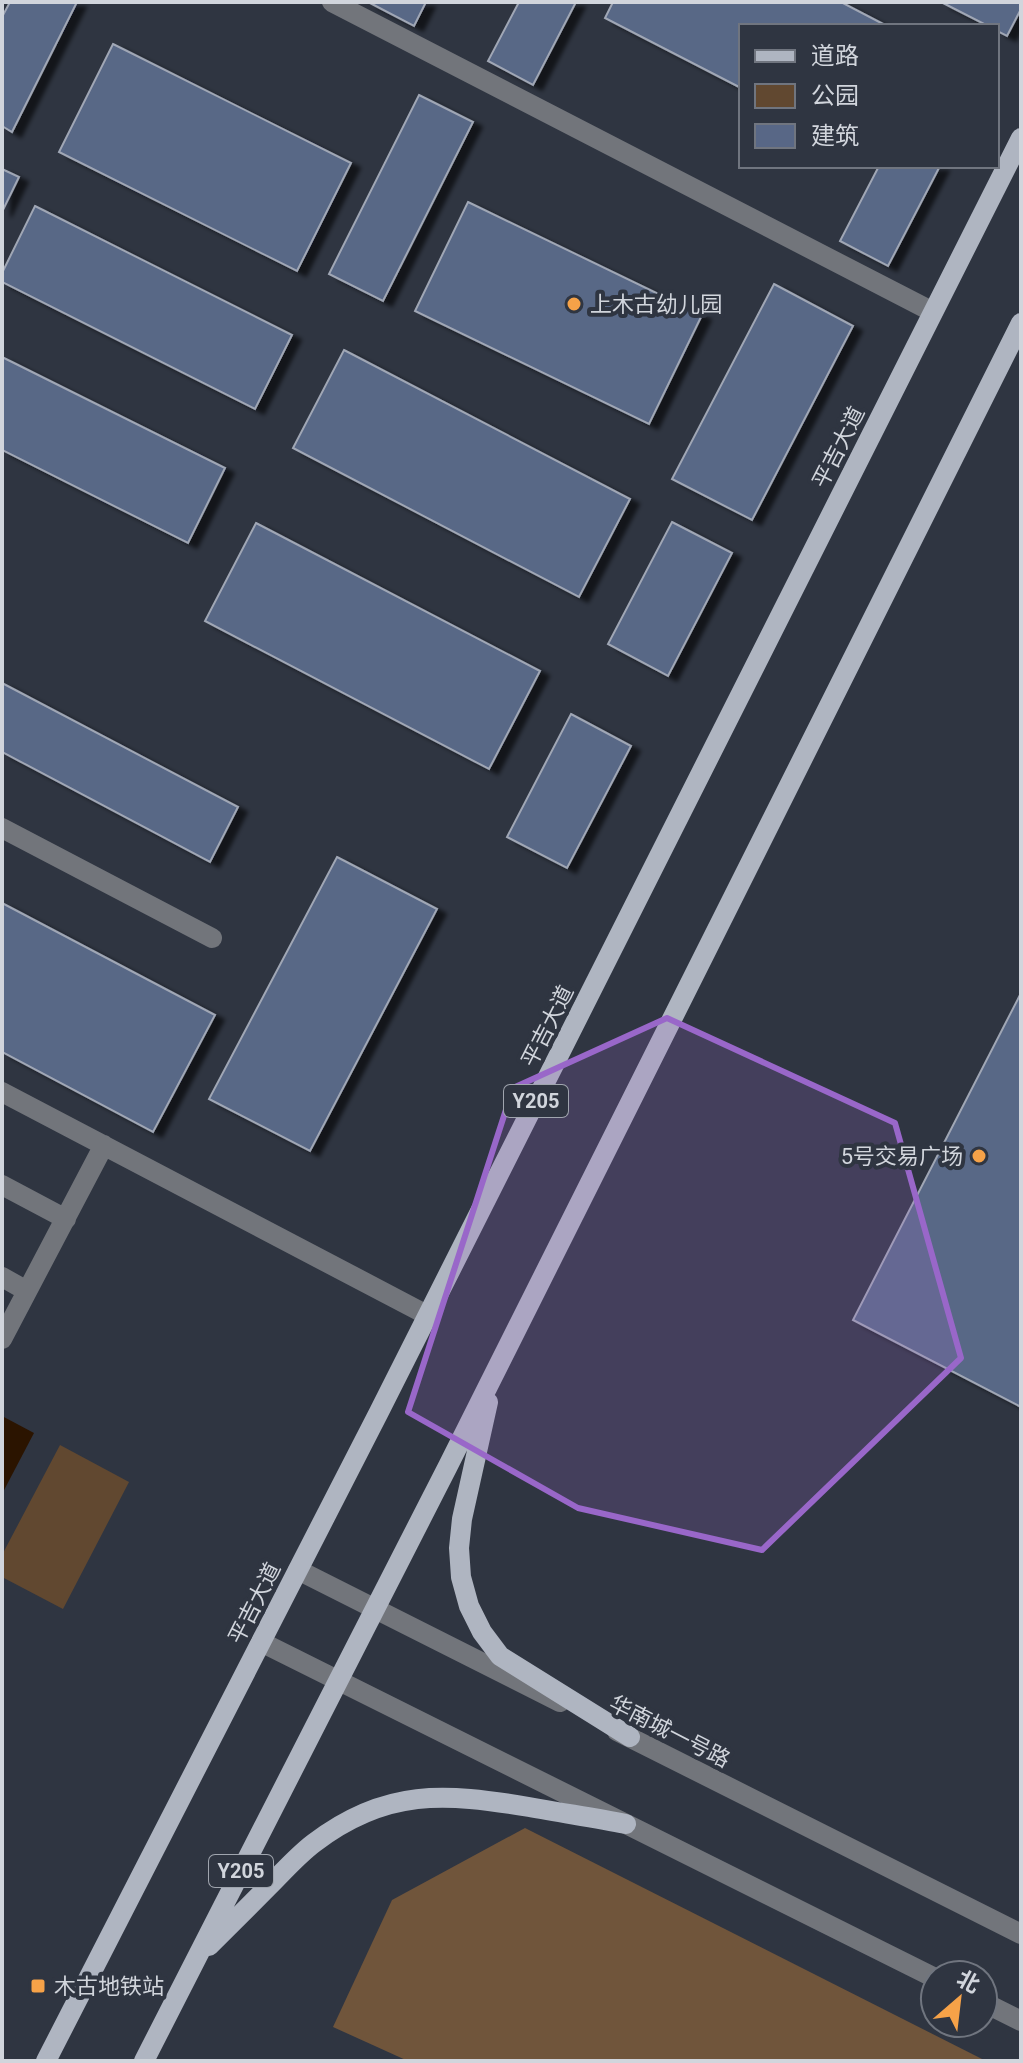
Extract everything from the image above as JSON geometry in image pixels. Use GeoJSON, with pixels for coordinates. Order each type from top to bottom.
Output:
{"type":"FeatureCollection","features":[{"type":"Feature","properties":{"kind":"main road","name":"平吉大道"},"geometry":{"type":"LineString","coordinates":[[46,2061],[298,1570],[1021,138]]}},
{"type":"Feature","properties":{"kind":"main road","name":"Y205"},"geometry":{"type":"LineString","coordinates":[[144,2061],[375,1609],[1021,323]]}},
{"type":"Feature","properties":{"kind":"main road"},"geometry":{"type":"LineString","coordinates":[[494,1373],[462,1519],[459,1548],[461,1577],[469,1606],[482,1632],[500,1656],[630,1737]]}},
{"type":"Feature","properties":{"kind":"main road"},"geometry":{"type":"LineString","coordinates":[[195,1961],[312,1845],[362,1814],[389,1804],[418,1798],[476,1798],[626,1824]]}},
{"type":"Feature","properties":{"kind":"street"},"geometry":{"type":"LineString","coordinates":[[332,2],[933,312]]}},
{"type":"Feature","properties":{"kind":"street"},"geometry":{"type":"LineString","coordinates":[[2,828],[212,938]]}},
{"type":"Feature","properties":{"kind":"street"},"geometry":{"type":"LineString","coordinates":[[2,1092],[427,1315]]}},
{"type":"Feature","properties":{"kind":"street"},"geometry":{"type":"LineString","coordinates":[[2,1339],[104,1145]]}},
{"type":"Feature","properties":{"kind":"street"},"geometry":{"type":"LineString","coordinates":[[2,1185],[66,1219]]}},
{"type":"Feature","properties":{"kind":"street"},"geometry":{"type":"LineString","coordinates":[[2,1277],[27,1291]]}},
{"type":"Feature","properties":{"kind":"street","name":"华南城一号路"},"geometry":{"type":"LineString","coordinates":[[298,1570],[1021,1934]]}},
{"type":"Feature","properties":{"kind":"street"},"geometry":{"type":"LineString","coordinates":[[261,1642],[919,1970]]}},
{"type":"Feature","properties":{"kind":"street"},"geometry":{"type":"LineString","coordinates":[[999,2010],[1021,2021]]}},
{"type":"Feature","properties":{"kind":"highlighted area"},"geometry":{"type":"Polygon","coordinates":[[[667,1018],[895,1123],[961,1358],[762,1550],[578,1508],[408,1412],[513,1088],[667,1018]]]}},
{"type":"Feature","properties":{"kind":"green space"},"geometry":{"type":"Polygon","coordinates":[[[60,1445],[129,1482],[63,1609],[2,1577],[2,1555],[60,1445]]]}},
{"type":"Feature","properties":{"kind":"shaded area"},"geometry":{"type":"Polygon","coordinates":[[[2,1416],[34,1433],[2,1494],[2,1416]]]}},
{"type":"Feature","properties":{"kind":"shaded area"},"geometry":{"type":"Polygon","coordinates":[[[525,1828],[919,2027],[919,2039],[942,2039],[986,2061],[408,2061],[333,2027],[392,1900],[525,1828]]]}},
{"type":"Feature","properties":{"kind":"building"},"geometry":{"type":"Polygon","coordinates":[[[10,2],[77,2],[12,132],[2,126],[2,17],[10,2]]]}},
{"type":"Feature","properties":{"kind":"building"},"geometry":{"type":"Polygon","coordinates":[[[368,2],[426,2],[414,26],[368,2]]]}},
{"type":"Feature","properties":{"kind":"building"},"geometry":{"type":"Polygon","coordinates":[[[519,2],[576,2],[533,85],[488,61],[519,2]]]}},
{"type":"Feature","properties":{"kind":"building"},"geometry":{"type":"Polygon","coordinates":[[[613,2],[841,2],[883,24],[739,24],[739,87],[605,18],[613,2]]]}},
{"type":"Feature","properties":{"kind":"building"},"geometry":{"type":"Polygon","coordinates":[[[941,2],[1021,2],[1021,9],[1007,36],[999,32],[999,24],[984,24],[941,2]]]}},
{"type":"Feature","properties":{"kind":"building"},"geometry":{"type":"Polygon","coordinates":[[[113,44],[351,163],[297,271],[59,152],[113,44]]]}},
{"type":"Feature","properties":{"kind":"building"},"geometry":{"type":"Polygon","coordinates":[[[419,95],[473,122],[383,301],[329,274],[419,95]]]}},
{"type":"Feature","properties":{"kind":"building"},"geometry":{"type":"Polygon","coordinates":[[[878,168],[939,168],[888,266],[840,241],[878,168]]]}},
{"type":"Feature","properties":{"kind":"building"},"geometry":{"type":"Polygon","coordinates":[[[2,169],[19,177],[2,212],[2,169]]]}},
{"type":"Feature","properties":{"kind":"building"},"geometry":{"type":"Polygon","coordinates":[[[468,202],[702,315],[649,424],[415,311],[468,202]]]}},
{"type":"Feature","properties":{"kind":"building"},"geometry":{"type":"Polygon","coordinates":[[[35,206],[292,335],[255,409],[2,282],[2,273],[35,206]]]}},
{"type":"Feature","properties":{"kind":"building"},"geometry":{"type":"Polygon","coordinates":[[[774,284],[853,326],[752,520],[672,479],[774,284]]]}},
{"type":"Feature","properties":{"kind":"building"},"geometry":{"type":"Polygon","coordinates":[[[344,350],[630,499],[579,597],[293,448],[344,350]]]}},
{"type":"Feature","properties":{"kind":"building"},"geometry":{"type":"Polygon","coordinates":[[[2,357],[225,468],[188,543],[2,450],[2,357]]]}},
{"type":"Feature","properties":{"kind":"building"},"geometry":{"type":"Polygon","coordinates":[[[672,522],[732,553],[668,676],[608,644],[672,522]]]}},
{"type":"Feature","properties":{"kind":"building"},"geometry":{"type":"Polygon","coordinates":[[[256,523],[540,671],[489,769],[205,621],[256,523]]]}},
{"type":"Feature","properties":{"kind":"building"},"geometry":{"type":"Polygon","coordinates":[[[2,683],[238,807],[210,862],[2,752],[2,683]]]}},
{"type":"Feature","properties":{"kind":"building"},"geometry":{"type":"Polygon","coordinates":[[[571,714],[631,746],[567,868],[507,837],[571,714]]]}},
{"type":"Feature","properties":{"kind":"building"},"geometry":{"type":"Polygon","coordinates":[[[337,857],[437,909],[310,1151],[209,1099],[337,857]]]}},
{"type":"Feature","properties":{"kind":"building"},"geometry":{"type":"Polygon","coordinates":[[[2,903],[215,1015],[153,1132],[2,1052],[2,903]]]}},
{"type":"Feature","properties":{"kind":"building","name":"5号交易广场"},"geometry":{"type":"Polygon","coordinates":[[[1021,993],[1021,1407],[853,1320],[1021,993]]]}},
{"type":"Feature","properties":{"kind":"place","name":"上木古幼儿园"},"geometry":{"type":"Point","coordinates":[574,304]}},
{"type":"Feature","properties":{"kind":"place","name":"5号交易广场"},"geometry":{"type":"Point","coordinates":[979,1156]}},
{"type":"Feature","properties":{"kind":"place","name":"木古地铁站"},"geometry":{"type":"Point","coordinates":[38,1986]}}]}
